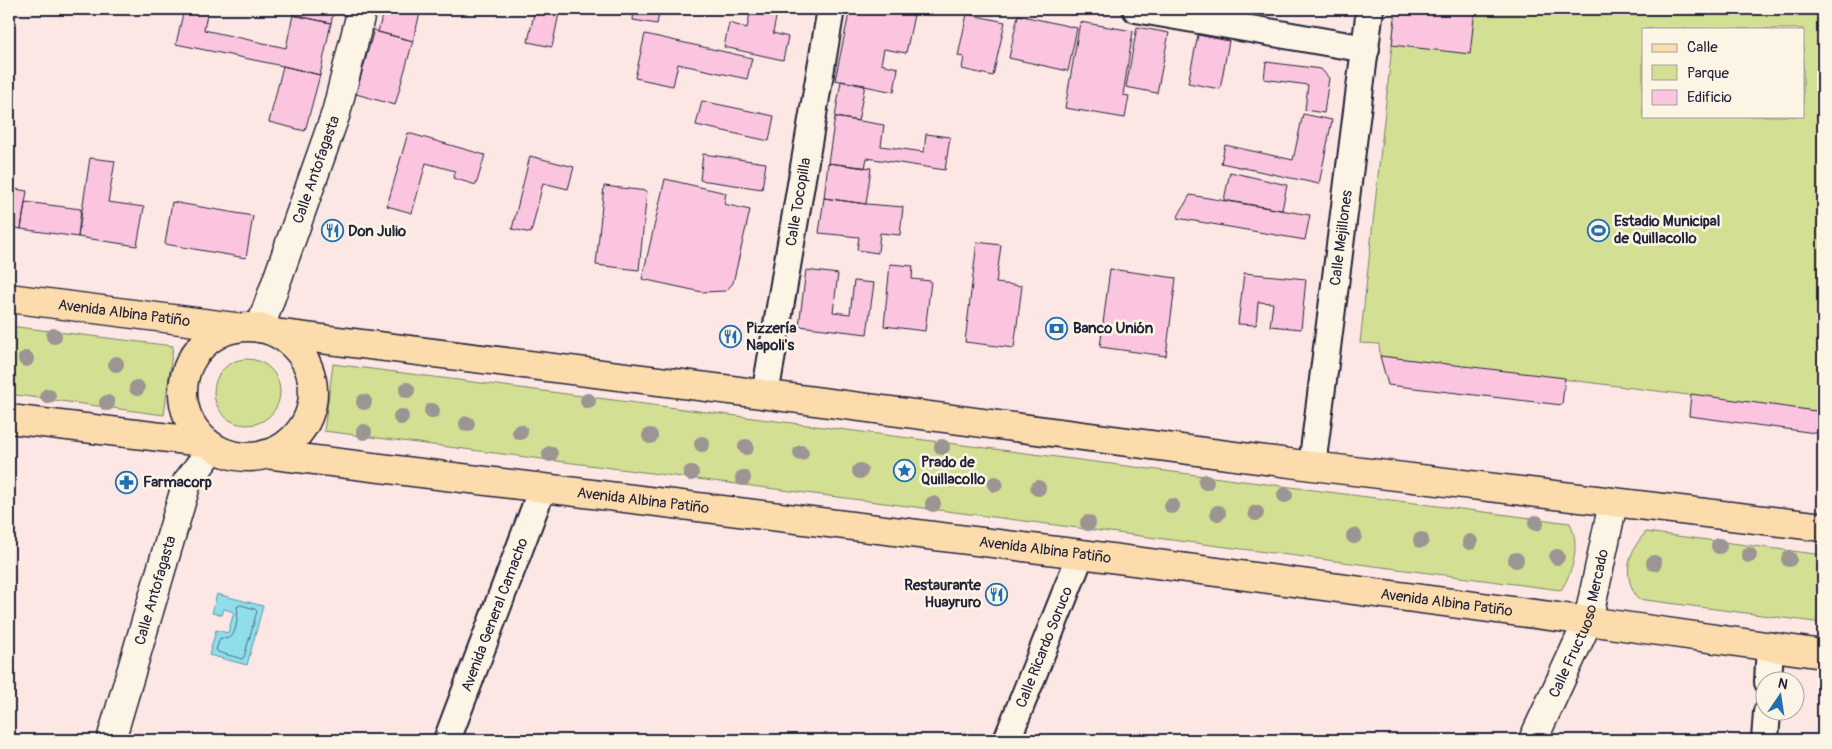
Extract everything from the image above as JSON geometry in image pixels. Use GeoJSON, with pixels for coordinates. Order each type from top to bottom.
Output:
{"type":"FeatureCollection","features":[{"type":"Feature","properties":{"kind":"main road","name":"Calle Antofagasta"},"geometry":{"type":"LineString","coordinates":[[260,330],[336,113],[362,9]]}},
{"type":"Feature","properties":{"kind":"main road","name":"Avenida Albina Patiño"},"geometry":{"type":"LineString","coordinates":[[9,298],[1312,466],[1823,527]]}},
{"type":"Feature","properties":{"kind":"main road"},"geometry":{"type":"LineString","coordinates":[[9,419],[208,445],[244,457],[266,454],[286,445],[302,430],[312,410],[314,388],[310,367],[300,351],[260,330],[218,333],[201,345],[189,363],[183,383],[184,405],[191,425],[208,445]]}},
{"type":"Feature","properties":{"kind":"main road","name":"Calle Antofagasta"},"geometry":{"type":"LineString","coordinates":[[111,740],[186,482],[208,445]]}},
{"type":"Feature","properties":{"kind":"main road","name":"Avenida Albina Patiño"},"geometry":{"type":"LineString","coordinates":[[266,454],[1081,554],[1588,620],[1823,654]]}},
{"type":"Feature","properties":{"kind":"main road","name":"Calle Fructuoso Mercado"},"geometry":{"type":"LineString","coordinates":[[1533,740],[1588,620],[1613,503]]}},
{"type":"Feature","properties":{"kind":"street","name":"Calle Tocopilla"},"geometry":{"type":"LineString","coordinates":[[765,395],[831,9]]}},
{"type":"Feature","properties":{"kind":"street"},"geometry":{"type":"LineString","coordinates":[[1136,9],[1366,49]]}},
{"type":"Feature","properties":{"kind":"street","name":"Calle Mejillones"},"geometry":{"type":"LineString","coordinates":[[1312,466],[1370,9]]}},
{"type":"Feature","properties":{"kind":"street","name":"Avenida General Camacho"},"geometry":{"type":"LineString","coordinates":[[447,740],[542,489]]}},
{"type":"Feature","properties":{"kind":"street","name":"Calle Ricardo Soruco"},"geometry":{"type":"LineString","coordinates":[[1008,740],[1081,554]]}},
{"type":"Feature","properties":{"kind":"street"},"geometry":{"type":"LineString","coordinates":[[1769,672],[1770,646]]}},
{"type":"Feature","properties":{"kind":"street"},"geometry":{"type":"LineString","coordinates":[[1765,740],[1766,722]]}},
{"type":"Feature","properties":{"kind":"green space","name":"Estadio Municipal de Quillacollo"},"geometry":{"type":"Polygon","coordinates":[[[1396,9],[1823,9],[1823,412],[1380,356],[1379,344],[1360,343],[1396,9]]]}},
{"type":"Feature","properties":{"kind":"green space"},"geometry":{"type":"Polygon","coordinates":[[[9,326],[173,346],[164,415],[9,394],[9,326]]]}},
{"type":"Feature","properties":{"kind":"green space"},"geometry":{"type":"Polygon","coordinates":[[[247,359],[260,362],[270,369],[277,379],[280,392],[277,405],[270,415],[260,422],[247,425],[234,422],[224,415],[217,405],[214,392],[217,379],[224,369],[234,362],[247,359]]]}},
{"type":"Feature","properties":{"kind":"green space","name":"Prado de Quillacollo"},"geometry":{"type":"Polygon","coordinates":[[[333,364],[1570,523],[1575,540],[1574,557],[1566,582],[1561,590],[324,431],[333,364]]]}},
{"type":"Feature","properties":{"kind":"green space"},"geometry":{"type":"Polygon","coordinates":[[[1646,532],[1823,555],[1823,623],[1638,599],[1628,573],[1634,548],[1646,532]]]}},
{"type":"Feature","properties":{"kind":"water"},"geometry":{"type":"Polygon","coordinates":[[[217,594],[263,606],[247,665],[209,655],[216,630],[228,633],[234,612],[224,609],[222,615],[212,613],[217,594]]]}},
{"type":"Feature","properties":{"kind":"building"},"geometry":{"type":"Polygon","coordinates":[[[184,9],[208,9],[204,30],[286,48],[293,15],[331,23],[320,75],[176,44],[184,9]]]}},
{"type":"Feature","properties":{"kind":"building"},"geometry":{"type":"Polygon","coordinates":[[[294,9],[334,9],[331,23],[293,15],[294,9]]]}},
{"type":"Feature","properties":{"kind":"building"},"geometry":{"type":"Polygon","coordinates":[[[384,9],[421,9],[413,41],[378,32],[384,9]]]}},
{"type":"Feature","properties":{"kind":"building"},"geometry":{"type":"Polygon","coordinates":[[[535,9],[560,9],[552,47],[528,42],[535,9]]]}},
{"type":"Feature","properties":{"kind":"building"},"geometry":{"type":"Polygon","coordinates":[[[627,9],[660,9],[657,24],[633,20],[634,10],[627,9]]]}},
{"type":"Feature","properties":{"kind":"building"},"geometry":{"type":"Polygon","coordinates":[[[751,9],[787,9],[786,15],[777,13],[773,33],[788,37],[783,60],[724,47],[729,23],[747,28],[751,9]]]}},
{"type":"Feature","properties":{"kind":"building"},"geometry":{"type":"Polygon","coordinates":[[[850,9],[884,9],[914,15],[906,53],[884,49],[881,64],[898,68],[894,92],[835,80],[850,9]]]}},
{"type":"Feature","properties":{"kind":"building"},"geometry":{"type":"Polygon","coordinates":[[[1396,9],[1475,9],[1470,54],[1392,45],[1396,9]]]}},
{"type":"Feature","properties":{"kind":"building"},"geometry":{"type":"Polygon","coordinates":[[[967,14],[1005,22],[993,76],[962,69],[964,57],[958,56],[967,14]]]}},
{"type":"Feature","properties":{"kind":"building"},"geometry":{"type":"Polygon","coordinates":[[[1018,15],[1077,28],[1068,71],[1009,58],[1018,15]]]}},
{"type":"Feature","properties":{"kind":"building"},"geometry":{"type":"Polygon","coordinates":[[[1080,22],[1133,31],[1123,95],[1129,96],[1125,118],[1065,108],[1080,22]]]}},
{"type":"Feature","properties":{"kind":"building"},"geometry":{"type":"Polygon","coordinates":[[[1137,27],[1169,33],[1157,93],[1126,87],[1137,27]]]}},
{"type":"Feature","properties":{"kind":"building"},"geometry":{"type":"Polygon","coordinates":[[[374,29],[378,32],[413,41],[395,105],[356,94],[374,29]]]}},
{"type":"Feature","properties":{"kind":"building"},"geometry":{"type":"Polygon","coordinates":[[[645,34],[752,58],[747,79],[678,64],[673,86],[635,78],[645,34]]]}},
{"type":"Feature","properties":{"kind":"building"},"geometry":{"type":"Polygon","coordinates":[[[1198,35],[1229,41],[1220,89],[1188,83],[1198,35]]]}},
{"type":"Feature","properties":{"kind":"building"},"geometry":{"type":"Polygon","coordinates":[[[1266,62],[1321,69],[1329,78],[1324,113],[1305,110],[1308,85],[1264,79],[1266,62]]]}},
{"type":"Feature","properties":{"kind":"building"},"geometry":{"type":"Polygon","coordinates":[[[283,66],[320,75],[305,131],[269,122],[283,66]]]}},
{"type":"Feature","properties":{"kind":"building"},"geometry":{"type":"Polygon","coordinates":[[[841,81],[865,85],[858,121],[835,117],[841,81]]]}},
{"type":"Feature","properties":{"kind":"building"},"geometry":{"type":"Polygon","coordinates":[[[702,101],[774,116],[769,141],[696,125],[702,101]]]}},
{"type":"Feature","properties":{"kind":"building"},"geometry":{"type":"Polygon","coordinates":[[[1303,114],[1332,120],[1319,184],[1221,163],[1225,145],[1293,160],[1303,114]]]}},
{"type":"Feature","properties":{"kind":"building"},"geometry":{"type":"Polygon","coordinates":[[[835,117],[884,125],[881,146],[924,152],[926,134],[950,137],[945,170],[867,158],[865,168],[828,163],[835,117]]]}},
{"type":"Feature","properties":{"kind":"building"},"geometry":{"type":"Polygon","coordinates":[[[408,133],[485,155],[476,185],[453,178],[455,171],[426,163],[412,213],[387,206],[408,133]]]}},
{"type":"Feature","properties":{"kind":"building"},"geometry":{"type":"Polygon","coordinates":[[[703,154],[766,163],[762,189],[700,180],[703,154]]]}},
{"type":"Feature","properties":{"kind":"building"},"geometry":{"type":"Polygon","coordinates":[[[530,156],[574,167],[568,189],[543,183],[531,233],[512,229],[530,156]]]}},
{"type":"Feature","properties":{"kind":"building"},"geometry":{"type":"Polygon","coordinates":[[[90,158],[115,161],[108,202],[144,207],[137,246],[78,237],[90,158]]]}},
{"type":"Feature","properties":{"kind":"building"},"geometry":{"type":"Polygon","coordinates":[[[828,163],[871,168],[866,204],[824,198],[828,163]]]}},
{"type":"Feature","properties":{"kind":"building"},"geometry":{"type":"Polygon","coordinates":[[[1230,172],[1287,185],[1282,210],[1224,200],[1230,172]]]}},
{"type":"Feature","properties":{"kind":"building"},"geometry":{"type":"Polygon","coordinates":[[[665,179],[726,193],[724,204],[750,210],[733,283],[726,291],[702,292],[642,279],[665,179]]]}},
{"type":"Feature","properties":{"kind":"building"},"geometry":{"type":"Polygon","coordinates":[[[604,186],[647,191],[639,270],[596,265],[604,186]]]}},
{"type":"Feature","properties":{"kind":"building"},"geometry":{"type":"Polygon","coordinates":[[[9,188],[27,191],[21,229],[9,227],[9,188]]]}},
{"type":"Feature","properties":{"kind":"building"},"geometry":{"type":"Polygon","coordinates":[[[1190,195],[1310,215],[1305,240],[1177,218],[1190,195]]]}},
{"type":"Feature","properties":{"kind":"building"},"geometry":{"type":"Polygon","coordinates":[[[824,198],[903,207],[900,235],[880,233],[878,253],[857,250],[859,237],[819,233],[824,198]]]}},
{"type":"Feature","properties":{"kind":"building"},"geometry":{"type":"Polygon","coordinates":[[[25,202],[81,209],[78,237],[21,229],[25,202]]]}},
{"type":"Feature","properties":{"kind":"building"},"geometry":{"type":"Polygon","coordinates":[[[172,202],[253,216],[246,258],[165,244],[172,202]]]}},
{"type":"Feature","properties":{"kind":"building"},"geometry":{"type":"Polygon","coordinates":[[[977,242],[1001,245],[996,283],[1022,286],[1014,348],[965,342],[977,242]]]}},
{"type":"Feature","properties":{"kind":"building"},"geometry":{"type":"Polygon","coordinates":[[[890,264],[913,266],[912,279],[931,281],[925,331],[884,326],[890,264]]]}},
{"type":"Feature","properties":{"kind":"building"},"geometry":{"type":"Polygon","coordinates":[[[1110,269],[1176,278],[1166,356],[1100,347],[1110,269]]]}},
{"type":"Feature","properties":{"kind":"building"},"geometry":{"type":"Polygon","coordinates":[[[806,270],[838,274],[833,312],[850,314],[854,281],[874,283],[867,334],[799,326],[806,270]]]}},
{"type":"Feature","properties":{"kind":"building"},"geometry":{"type":"Polygon","coordinates":[[[1244,273],[1306,279],[1301,329],[1270,326],[1273,303],[1258,302],[1256,325],[1238,324],[1244,273]]]}},
{"type":"Feature","properties":{"kind":"building"},"geometry":{"type":"Polygon","coordinates":[[[1380,356],[1565,378],[1562,405],[1388,385],[1380,356]]]}},
{"type":"Feature","properties":{"kind":"building"},"geometry":{"type":"Polygon","coordinates":[[[1691,394],[1823,412],[1823,434],[1689,416],[1691,394]]]}},
{"type":"Feature","properties":{"kind":"place","name":"Estadio Municipal de Quillacollo"},"geometry":{"type":"Point","coordinates":[1598,230]}},
{"type":"Feature","properties":{"kind":"place","name":"Don Julio"},"geometry":{"type":"Point","coordinates":[332,231]}},
{"type":"Feature","properties":{"kind":"place","name":"Banco Unión"},"geometry":{"type":"Point","coordinates":[1057,328]}},
{"type":"Feature","properties":{"kind":"place","name":"Pizzería Napoli's"},"geometry":{"type":"Point","coordinates":[730,337]}},
{"type":"Feature","properties":{"kind":"place","name":"Prado de Quillacollo"},"geometry":{"type":"Point","coordinates":[905,471]}},
{"type":"Feature","properties":{"kind":"place","name":"Farmacorp"},"geometry":{"type":"Point","coordinates":[127,482]}},
{"type":"Feature","properties":{"kind":"place","name":"Restaurante Huayruro"},"geometry":{"type":"Point","coordinates":[997,594]}}]}
